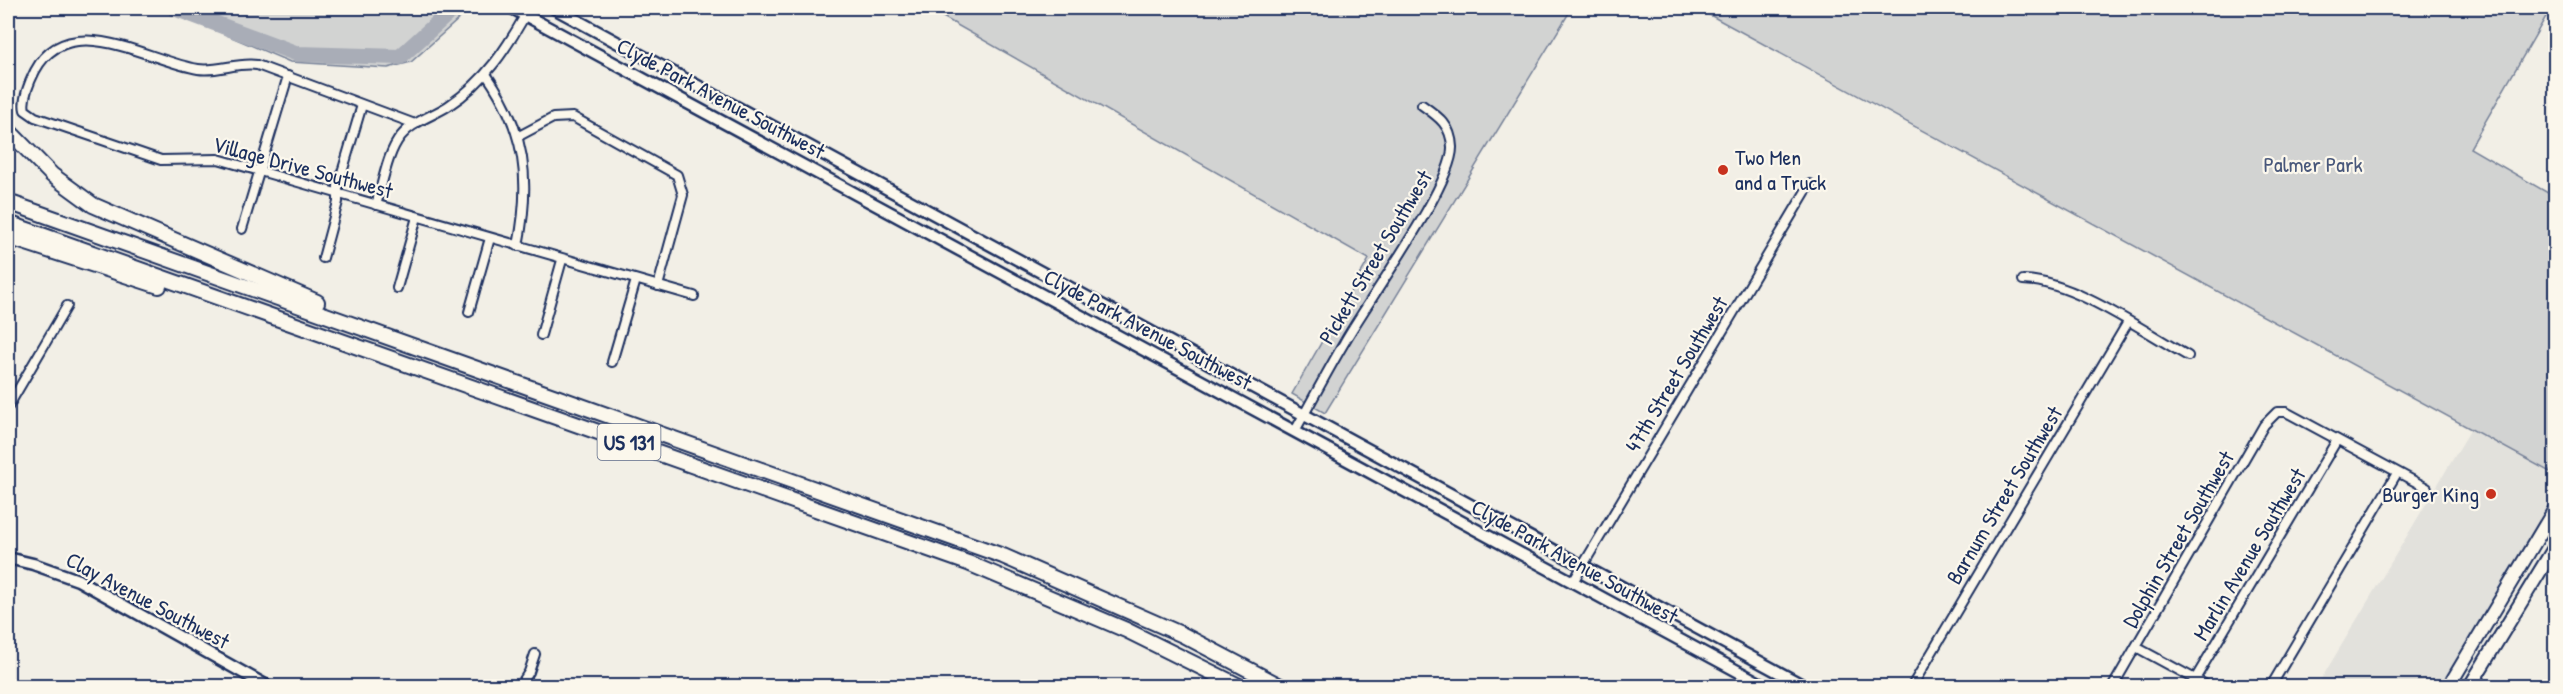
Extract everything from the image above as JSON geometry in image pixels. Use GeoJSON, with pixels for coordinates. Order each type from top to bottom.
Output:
{"type":"FeatureCollection","features":[{"type":"Feature","properties":{"kind":"highway"},"geometry":{"type":"LineString","coordinates":[[8,130],[52,175],[104,211],[432,351]]}},
{"type":"Feature","properties":{"kind":"highway","name":"US 131"},"geometry":{"type":"LineString","coordinates":[[8,202],[1004,555],[1163,626],[1280,687]]}},
{"type":"Feature","properties":{"kind":"highway","name":"US 131"},"geometry":{"type":"LineString","coordinates":[[8,223],[968,563],[1126,630],[1239,687]]}},
{"type":"Feature","properties":{"kind":"highway"},"geometry":{"type":"LineString","coordinates":[[8,237],[164,288],[297,325]]}},
{"type":"Feature","properties":{"kind":"main road","name":"Clyde Park Avenue Southwest"},"geometry":{"type":"LineString","coordinates":[[512,8],[527,11],[766,144],[1765,687]]}},
{"type":"Feature","properties":{"kind":"main road","name":"Clyde Park Avenue Southwest"},"geometry":{"type":"LineString","coordinates":[[554,8],[1804,687]]}},
{"type":"Feature","properties":{"kind":"main road"},"geometry":{"type":"LineString","coordinates":[[766,144],[775,128]]}},
{"type":"Feature","properties":{"kind":"main road"},"geometry":{"type":"LineString","coordinates":[[987,264],[996,247]]}},
{"type":"Feature","properties":{"kind":"main road"},"geometry":{"type":"LineString","coordinates":[[1212,386],[1222,369]]}},
{"type":"Feature","properties":{"kind":"main road"},"geometry":{"type":"LineString","coordinates":[[2449,687],[2556,507]]}},
{"type":"Feature","properties":{"kind":"main road"},"geometry":{"type":"LineString","coordinates":[[2470,687],[2556,545]]}},
{"type":"Feature","properties":{"kind":"main road","name":"Clay Avenue Southwest"},"geometry":{"type":"LineString","coordinates":[[8,558],[78,580],[267,687]]}},
{"type":"Feature","properties":{"kind":"main road"},"geometry":{"type":"LineString","coordinates":[[1730,668],[1767,681],[1774,676],[1775,671]]}},
{"type":"Feature","properties":{"kind":"street"},"geometry":{"type":"LineString","coordinates":[[376,205],[394,148],[400,137],[415,124],[447,106],[486,74],[506,48],[527,11]]}},
{"type":"Feature","properties":{"kind":"street","name":"Village Drive Southwest"},"geometry":{"type":"LineString","coordinates":[[415,124],[288,76],[246,64],[195,68],[99,41],[79,40],[61,44],[46,56],[33,76],[24,107],[30,114],[161,160],[210,158],[694,296]]}},
{"type":"Feature","properties":{"kind":"street"},"geometry":{"type":"LineString","coordinates":[[486,74],[501,95],[519,136],[525,200],[518,246]]}},
{"type":"Feature","properties":{"kind":"street"},"geometry":{"type":"LineString","coordinates":[[242,230],[288,76]]}},
{"type":"Feature","properties":{"kind":"street"},"geometry":{"type":"LineString","coordinates":[[323,258],[338,195],[338,186],[362,105]]}},
{"type":"Feature","properties":{"kind":"street","name":"Pickett Street Southwest"},"geometry":{"type":"LineString","coordinates":[[1295,431],[1344,342],[1435,195],[1450,162],[1450,132],[1444,121],[1422,105]]}},
{"type":"Feature","properties":{"kind":"street"},"geometry":{"type":"LineString","coordinates":[[519,136],[554,118],[573,117],[677,175],[683,195],[658,286]]}},
{"type":"Feature","properties":{"kind":"street","name":"47th Street Southwest"},"geometry":{"type":"LineString","coordinates":[[1573,582],[1810,184]]}},
{"type":"Feature","properties":{"kind":"street"},"geometry":{"type":"LineString","coordinates":[[398,288],[417,218]]}},
{"type":"Feature","properties":{"kind":"street"},"geometry":{"type":"LineString","coordinates":[[469,312],[490,238]]}},
{"type":"Feature","properties":{"kind":"street"},"geometry":{"type":"LineString","coordinates":[[541,334],[562,260]]}},
{"type":"Feature","properties":{"kind":"street"},"geometry":{"type":"LineString","coordinates":[[612,362],[636,280]]}},
{"type":"Feature","properties":{"kind":"street"},"geometry":{"type":"LineString","coordinates":[[2023,280],[2042,280],[2058,285],[2188,356]]}},
{"type":"Feature","properties":{"kind":"street"},"geometry":{"type":"LineString","coordinates":[[8,407],[67,306]]}},
{"type":"Feature","properties":{"kind":"street","name":"Barnum Street Southwest"},"geometry":{"type":"LineString","coordinates":[[1912,687],[2128,322]]}},
{"type":"Feature","properties":{"kind":"street","name":"Dolphin Street Southwest"},"geometry":{"type":"LineString","coordinates":[[2113,687],[2264,425],[2277,412],[2286,412],[2337,440]]}},
{"type":"Feature","properties":{"kind":"street"},"geometry":{"type":"LineString","coordinates":[[2337,440],[2427,488]]}},
{"type":"Feature","properties":{"kind":"street","name":"Marlin Avenue Southwest"},"geometry":{"type":"LineString","coordinates":[[2193,683],[2337,440]]}},
{"type":"Feature","properties":{"kind":"street"},"geometry":{"type":"LineString","coordinates":[[2271,687],[2397,473]]}},
{"type":"Feature","properties":{"kind":"street"},"geometry":{"type":"LineString","coordinates":[[2136,647],[2193,683],[2208,687]]}},
{"type":"Feature","properties":{"kind":"street"},"geometry":{"type":"LineString","coordinates":[[520,687],[529,672],[535,654]]}},
{"type":"Feature","properties":{"kind":"shaded area"},"geometry":{"type":"Polygon","coordinates":[[[2471,429],[2555,475],[2555,494],[2440,686],[2317,686],[2471,429]]]}},
{"type":"Feature","properties":{"kind":"green space"},"geometry":{"type":"Polygon","coordinates":[[[163,8],[471,8],[411,62],[388,68],[290,62],[163,8]]]}},
{"type":"Feature","properties":{"kind":"green space"},"geometry":{"type":"Polygon","coordinates":[[[927,8],[1572,8],[1325,413],[1292,394],[1369,259],[927,8]]]}},
{"type":"Feature","properties":{"kind":"green space","name":"Palmer Park"},"geometry":{"type":"Polygon","coordinates":[[[1697,8],[2551,8],[2470,148],[2555,197],[2555,472],[2551,470],[2550,472],[1697,8]]]}},
{"type":"Feature","properties":{"kind":"waterway"},"geometry":{"type":"LineString","coordinates":[[174,8],[298,54],[400,57],[454,8]]}},
{"type":"Feature","properties":{"kind":"place","name":"Two Men and a Truck"},"geometry":{"type":"Point","coordinates":[1723,170]}},
{"type":"Feature","properties":{"kind":"place","name":"Burger King"},"geometry":{"type":"Point","coordinates":[2491,494]}}]}
